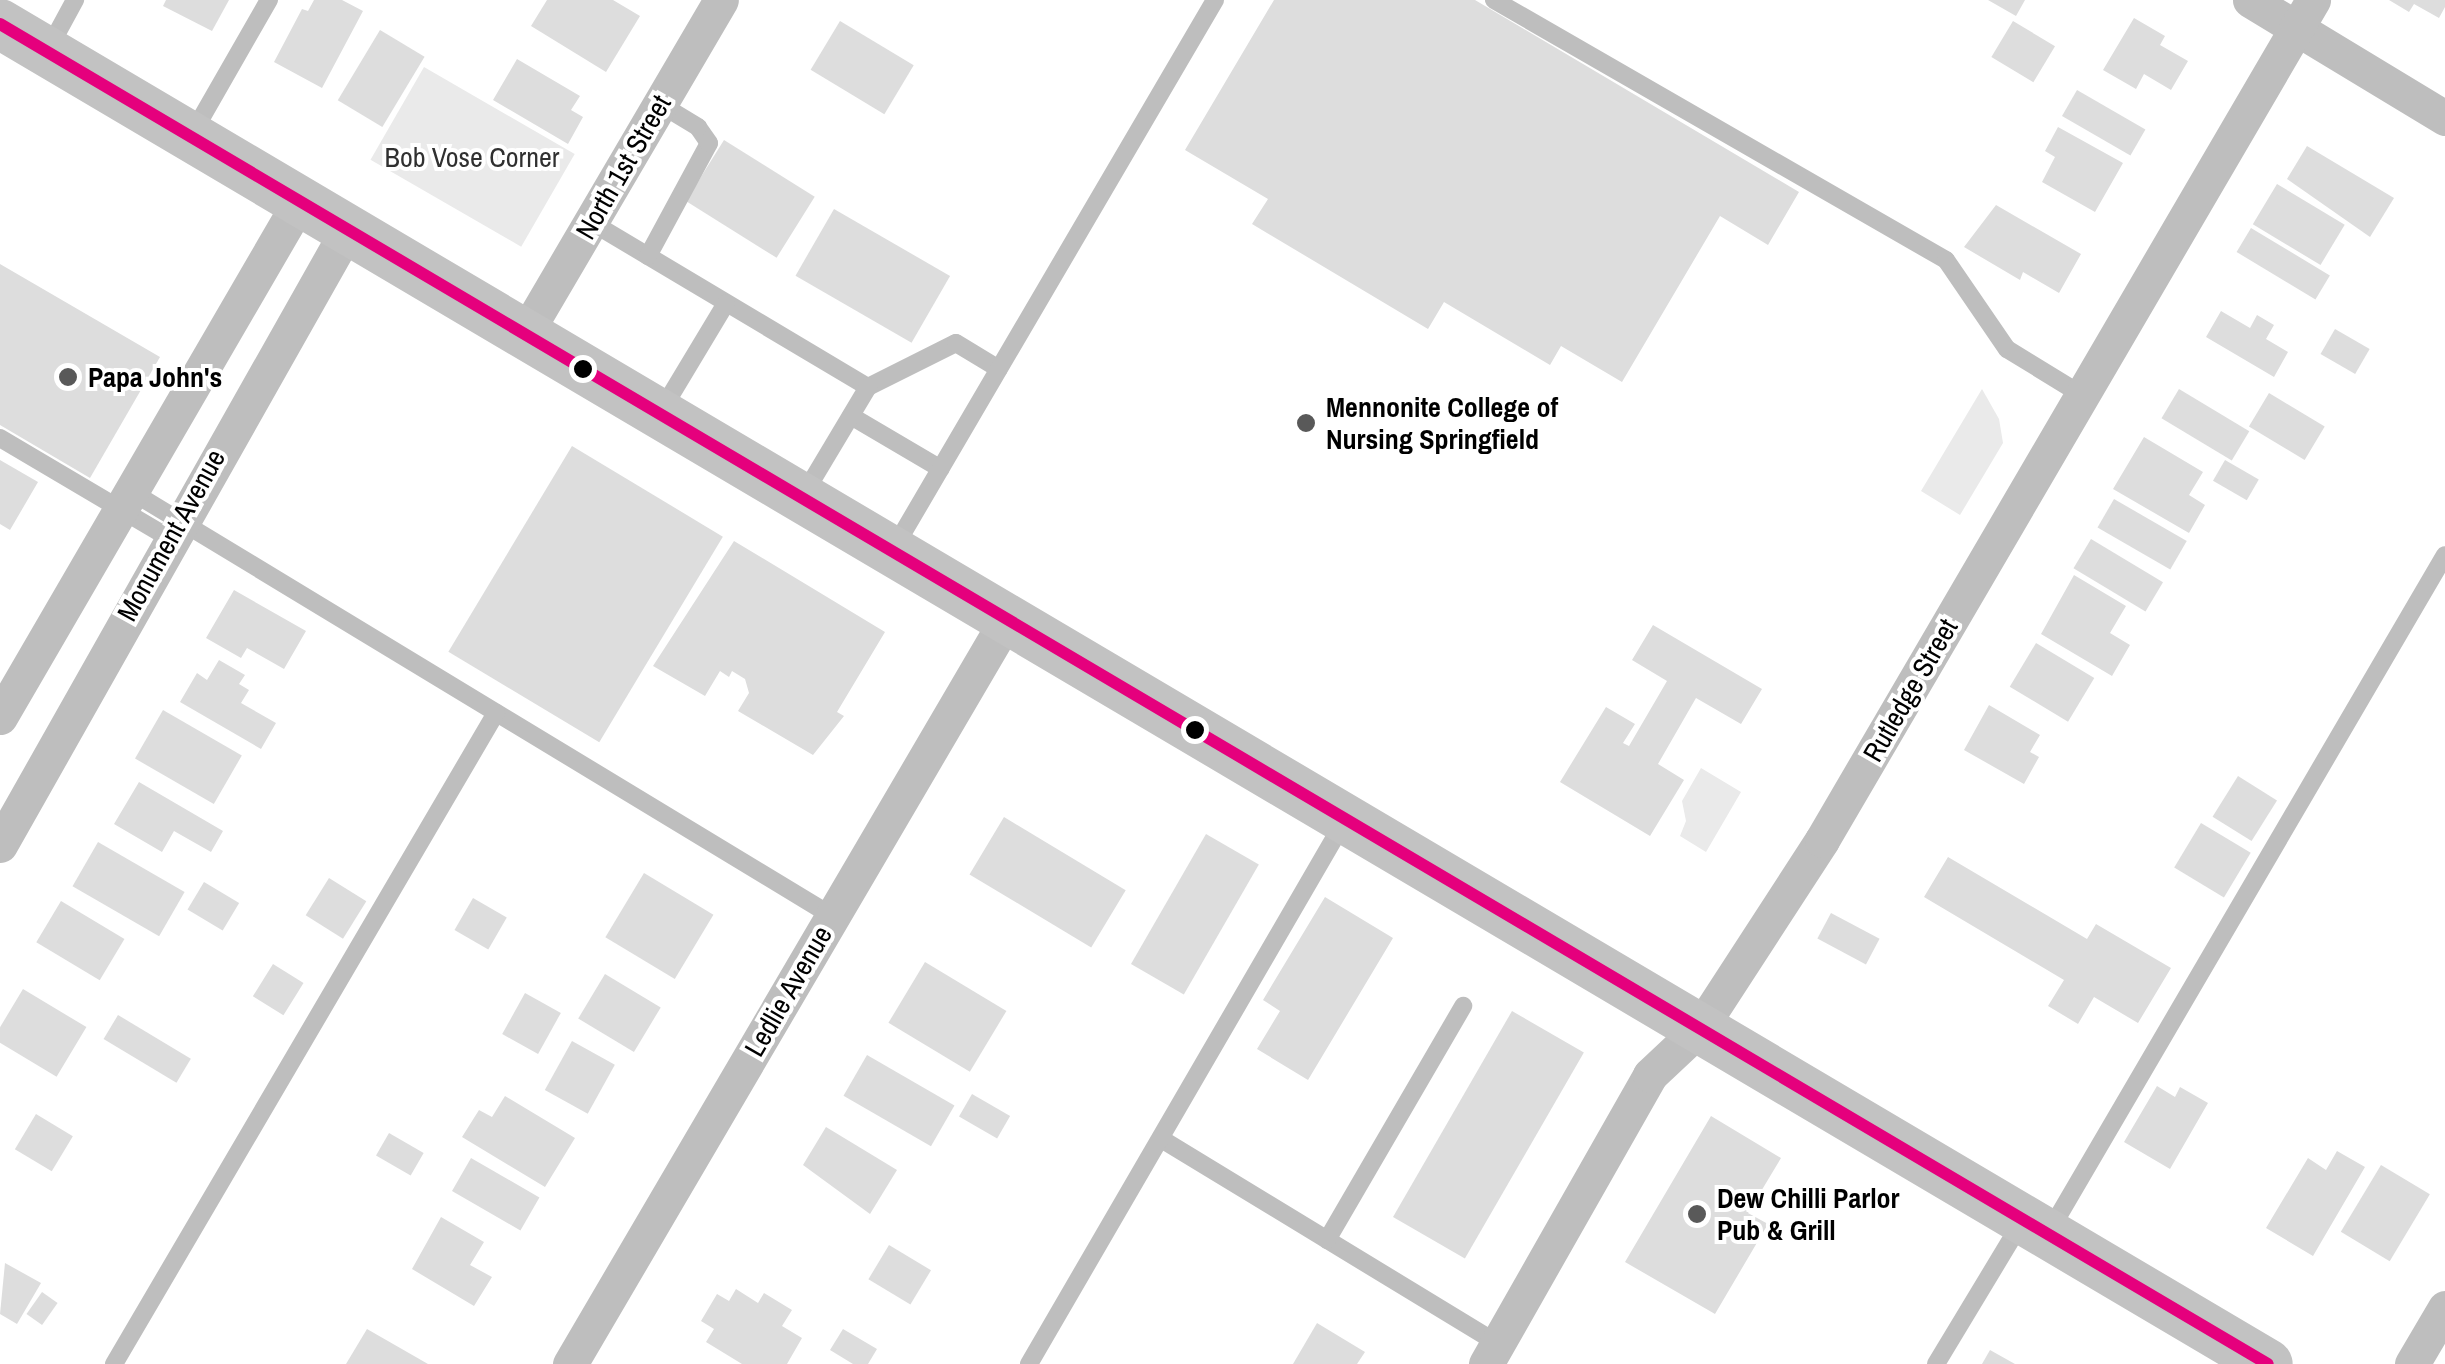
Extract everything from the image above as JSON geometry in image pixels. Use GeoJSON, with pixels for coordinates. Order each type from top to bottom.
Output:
{"type":"FeatureCollection","features":[{"type":"Feature","properties":{"kind":"main road"},"geometry":{"type":"LineString","coordinates":[[0,24],[2268,1364]]}},
{"type":"Feature","properties":{"kind":"street","name":"North 1st Street"},"geometry":{"type":"LineString","coordinates":[[525,334],[721,0]]}},
{"type":"Feature","properties":{"kind":"street"},"geometry":{"type":"LineString","coordinates":[[2250,0],[2305,14],[2445,118]]}},
{"type":"Feature","properties":{"kind":"street","name":"Rutledge Street"},"geometry":{"type":"LineString","coordinates":[[1492,1354],[1650,1075],[1700,1028],[1822,840],[2305,14]]}},
{"type":"Feature","properties":{"kind":"street","name":"Monument Avenue"},"geometry":{"type":"LineString","coordinates":[[0,717],[300,202]]}},
{"type":"Feature","properties":{"kind":"street","name":"Monument Avenue"},"geometry":{"type":"LineString","coordinates":[[0,844],[174,529],[348,229]]}},
{"type":"Feature","properties":{"kind":"street","name":"Ledlie Avenue"},"geometry":{"type":"LineString","coordinates":[[570,1364],[1007,619]]}},
{"type":"Feature","properties":{"kind":"street"},"geometry":{"type":"LineString","coordinates":[[2412,1364],[2445,1308]]}},
{"type":"Feature","properties":{"kind":"lane"},"geometry":{"type":"LineString","coordinates":[[47,52],[75,0]]}},
{"type":"Feature","properties":{"kind":"lane"},"geometry":{"type":"LineString","coordinates":[[191,136],[269,0]]}},
{"type":"Feature","properties":{"kind":"lane"},"geometry":{"type":"LineString","coordinates":[[892,552],[1215,0]]}},
{"type":"Feature","properties":{"kind":"lane"},"geometry":{"type":"LineString","coordinates":[[1494,0],[1946,260],[2007,349],[2082,395]]}},
{"type":"Feature","properties":{"kind":"lane"},"geometry":{"type":"LineString","coordinates":[[648,256],[709,142],[698,127],[660,104]]}},
{"type":"Feature","properties":{"kind":"lane"},"geometry":{"type":"LineString","coordinates":[[591,222],[868,386]]}},
{"type":"Feature","properties":{"kind":"lane"},"geometry":{"type":"LineString","coordinates":[[660,414],[726,303]]}},
{"type":"Feature","properties":{"kind":"lane"},"geometry":{"type":"LineString","coordinates":[[802,498],[868,386],[956,343],[999,368]]}},
{"type":"Feature","properties":{"kind":"lane"},"geometry":{"type":"LineString","coordinates":[[851,416],[941,468]]}},
{"type":"Feature","properties":{"kind":"lane"},"geometry":{"type":"LineString","coordinates":[[0,438],[127,501],[496,713],[832,916]]}},
{"type":"Feature","properties":{"kind":"lane"},"geometry":{"type":"LineString","coordinates":[[1936,1364],[2036,1226],[2445,555]]}},
{"type":"Feature","properties":{"kind":"lane"},"geometry":{"type":"LineString","coordinates":[[114,1364],[496,713]]}},
{"type":"Feature","properties":{"kind":"lane"},"geometry":{"type":"LineString","coordinates":[[1029,1364],[1163,1140],[1346,818]]}},
{"type":"Feature","properties":{"kind":"lane"},"geometry":{"type":"LineString","coordinates":[[1326,1240],[1463,1006]]}},
{"type":"Feature","properties":{"kind":"lane"},"geometry":{"type":"LineString","coordinates":[[1163,1140],[1326,1240],[1492,1354]]}},
{"type":"Feature","properties":{"kind":"green space","name":"Bob Vose Corner"},"geometry":{"type":"Polygon","coordinates":[[[424,67],[575,154],[521,247],[370,160],[424,67]]]}},
{"type":"Feature","properties":{"kind":"green space"},"geometry":{"type":"Polygon","coordinates":[[[1982,389],[1999,419],[2003,443],[1960,515],[1921,491],[1982,389]]]}},
{"type":"Feature","properties":{"kind":"green space"},"geometry":{"type":"Polygon","coordinates":[[[1701,768],[1741,792],[1706,852],[1680,836],[1686,821],[1682,801],[1701,768]]]}},
{"type":"Feature","properties":{"kind":"building"},"geometry":{"type":"Polygon","coordinates":[[[166,0],[229,0],[212,31],[163,6],[166,0]]]}},
{"type":"Feature","properties":{"kind":"building"},"geometry":{"type":"Polygon","coordinates":[[[314,0],[342,0],[363,11],[322,88],[274,62],[302,9],[308,11],[314,0]]]}},
{"type":"Feature","properties":{"kind":"building"},"geometry":{"type":"Polygon","coordinates":[[[547,0],[613,0],[640,16],[606,72],[531,26],[547,0]]]}},
{"type":"Feature","properties":{"kind":"building"},"geometry":{"type":"Polygon","coordinates":[[[1274,0],[1475,0],[1799,192],[1768,245],[1720,216],[1622,382],[1561,346],[1550,365],[1444,302],[1428,329],[1252,224],[1268,199],[1185,150],[1274,0]]]}},
{"type":"Feature","properties":{"kind":"building"},"geometry":{"type":"Polygon","coordinates":[[[1988,0],[2025,0],[2016,16],[1988,0]]]}},
{"type":"Feature","properties":{"kind":"building"},"geometry":{"type":"Polygon","coordinates":[[[2389,0],[2445,0],[2445,7],[2439,18],[2414,4],[2409,12],[2389,0]]]}},
{"type":"Feature","properties":{"kind":"building"},"geometry":{"type":"Polygon","coordinates":[[[2134,18],[2165,36],[2160,45],[2188,61],[2171,90],[2144,74],[2136,89],[2103,70],[2134,18]]]}},
{"type":"Feature","properties":{"kind":"building"},"geometry":{"type":"Polygon","coordinates":[[[840,21],[914,65],[884,114],[811,70],[840,21]]]}},
{"type":"Feature","properties":{"kind":"building"},"geometry":{"type":"Polygon","coordinates":[[[2013,21],[2055,46],[2033,82],[1991,57],[2013,21]]]}},
{"type":"Feature","properties":{"kind":"building"},"geometry":{"type":"Polygon","coordinates":[[[380,30],[425,57],[382,127],[338,100],[380,30]]]}},
{"type":"Feature","properties":{"kind":"building"},"geometry":{"type":"Polygon","coordinates":[[[517,59],[580,96],[571,110],[583,117],[568,144],[493,100],[517,59]]]}},
{"type":"Feature","properties":{"kind":"building"},"geometry":{"type":"Polygon","coordinates":[[[2077,90],[2145,130],[2130,155],[2062,116],[2077,90]]]}},
{"type":"Feature","properties":{"kind":"building"},"geometry":{"type":"Polygon","coordinates":[[[2058,127],[2123,163],[2095,212],[2042,182],[2055,157],[2045,151],[2058,127]]]}},
{"type":"Feature","properties":{"kind":"building"},"geometry":{"type":"Polygon","coordinates":[[[724,140],[815,197],[777,258],[686,201],[724,140]]]}},
{"type":"Feature","properties":{"kind":"building"},"geometry":{"type":"Polygon","coordinates":[[[2307,146],[2394,198],[2370,237],[2287,179],[2307,146]]]}},
{"type":"Feature","properties":{"kind":"building"},"geometry":{"type":"Polygon","coordinates":[[[2277,184],[2345,225],[2321,265],[2253,224],[2277,184]]]}},
{"type":"Feature","properties":{"kind":"building"},"geometry":{"type":"Polygon","coordinates":[[[1996,205],[2081,254],[2059,293],[2023,272],[2020,280],[1964,247],[1996,205]]]}},
{"type":"Feature","properties":{"kind":"building"},"geometry":{"type":"Polygon","coordinates":[[[834,209],[950,276],[912,343],[796,276],[834,209]]]}},
{"type":"Feature","properties":{"kind":"building"},"geometry":{"type":"Polygon","coordinates":[[[2251,228],[2330,275],[2315,299],[2237,252],[2251,228]]]}},
{"type":"Feature","properties":{"kind":"building"},"geometry":{"type":"Polygon","coordinates":[[[0,264],[160,357],[90,478],[0,425],[0,264]]]}},
{"type":"Feature","properties":{"kind":"building"},"geometry":{"type":"Polygon","coordinates":[[[2221,311],[2250,328],[2257,315],[2274,325],[2266,339],[2288,352],[2274,377],[2206,337],[2221,311]]]}},
{"type":"Feature","properties":{"kind":"building"},"geometry":{"type":"Polygon","coordinates":[[[2335,329],[2370,349],[2355,374],[2320,354],[2335,329]]]}},
{"type":"Feature","properties":{"kind":"building"},"geometry":{"type":"Polygon","coordinates":[[[2179,389],[2249,431],[2232,460],[2161,418],[2179,389]]]}},
{"type":"Feature","properties":{"kind":"building"},"geometry":{"type":"Polygon","coordinates":[[[2269,393],[2325,426],[2305,460],[2249,426],[2269,393]]]}},
{"type":"Feature","properties":{"kind":"building"},"geometry":{"type":"Polygon","coordinates":[[[2144,437],[2203,472],[2189,495],[2205,505],[2189,533],[2113,489],[2144,437]]]}},
{"type":"Feature","properties":{"kind":"building"},"geometry":{"type":"Polygon","coordinates":[[[572,446],[723,537],[599,742],[448,652],[572,446]]]}},
{"type":"Feature","properties":{"kind":"building"},"geometry":{"type":"Polygon","coordinates":[[[0,460],[38,482],[10,530],[0,524],[0,460]]]}},
{"type":"Feature","properties":{"kind":"building"},"geometry":{"type":"Polygon","coordinates":[[[2225,460],[2259,480],[2247,500],[2213,481],[2225,460]]]}},
{"type":"Feature","properties":{"kind":"building"},"geometry":{"type":"Polygon","coordinates":[[[2114,499],[2187,541],[2170,570],[2098,528],[2114,499]]]}},
{"type":"Feature","properties":{"kind":"building"},"geometry":{"type":"Polygon","coordinates":[[[2091,539],[2163,582],[2145,611],[2073,568],[2091,539]]]}},
{"type":"Feature","properties":{"kind":"building"},"geometry":{"type":"Polygon","coordinates":[[[734,541],[885,632],[837,712],[844,716],[813,755],[738,711],[749,693],[745,679],[732,671],[729,677],[720,671],[705,696],[653,666],[734,541]]]}},
{"type":"Feature","properties":{"kind":"building"},"geometry":{"type":"Polygon","coordinates":[[[2074,575],[2126,606],[2110,633],[2130,645],[2112,676],[2041,634],[2074,575]]]}},
{"type":"Feature","properties":{"kind":"building"},"geometry":{"type":"Polygon","coordinates":[[[234,590],[306,631],[284,669],[247,648],[241,658],[206,638],[234,590]]]}},
{"type":"Feature","properties":{"kind":"building"},"geometry":{"type":"Polygon","coordinates":[[[1653,625],[1762,689],[1741,724],[1696,698],[1658,764],[1684,780],[1650,836],[1560,782],[1606,707],[1635,724],[1623,743],[1629,746],[1667,681],[1632,660],[1653,625]]]}},
{"type":"Feature","properties":{"kind":"building"},"geometry":{"type":"Polygon","coordinates":[[[2036,643],[2094,678],[2068,722],[2010,687],[2036,643]]]}},
{"type":"Feature","properties":{"kind":"building"},"geometry":{"type":"Polygon","coordinates":[[[219,660],[245,675],[239,684],[249,690],[241,703],[276,723],[261,749],[180,702],[197,673],[207,680],[219,660]]]}},
{"type":"Feature","properties":{"kind":"building"},"geometry":{"type":"Polygon","coordinates":[[[1989,705],[2040,735],[2030,752],[2039,757],[2024,784],[1964,750],[1989,705]]]}},
{"type":"Feature","properties":{"kind":"building"},"geometry":{"type":"Polygon","coordinates":[[[163,710],[242,756],[214,804],[135,758],[163,710]]]}},
{"type":"Feature","properties":{"kind":"building"},"geometry":{"type":"Polygon","coordinates":[[[2238,776],[2277,800],[2252,841],[2213,817],[2238,776]]]}},
{"type":"Feature","properties":{"kind":"building"},"geometry":{"type":"Polygon","coordinates":[[[139,782],[223,831],[211,852],[174,831],[162,852],[114,824],[139,782]]]}},
{"type":"Feature","properties":{"kind":"building"},"geometry":{"type":"Polygon","coordinates":[[[1004,817],[1126,890],[1091,948],[969,874],[1004,817]]]}},
{"type":"Feature","properties":{"kind":"building"},"geometry":{"type":"Polygon","coordinates":[[[2201,823],[2251,853],[2224,897],[2174,868],[2201,823]]]}},
{"type":"Feature","properties":{"kind":"building"},"geometry":{"type":"Polygon","coordinates":[[[1206,834],[1259,864],[1184,994],[1131,964],[1206,834]]]}},
{"type":"Feature","properties":{"kind":"building"},"geometry":{"type":"Polygon","coordinates":[[[98,842],[185,892],[159,936],[72,886],[98,842]]]}},
{"type":"Feature","properties":{"kind":"building"},"geometry":{"type":"Polygon","coordinates":[[[1948,857],[2087,939],[2096,924],[2171,968],[2138,1023],[2094,997],[2078,1024],[2048,1006],[2064,980],[1924,897],[1948,857]]]}},
{"type":"Feature","properties":{"kind":"building"},"geometry":{"type":"Polygon","coordinates":[[[644,873],[713,915],[675,979],[605,937],[644,873]]]}},
{"type":"Feature","properties":{"kind":"building"},"geometry":{"type":"Polygon","coordinates":[[[329,878],[366,901],[343,939],[306,915],[329,878]]]}},
{"type":"Feature","properties":{"kind":"building"},"geometry":{"type":"Polygon","coordinates":[[[204,882],[239,903],[223,931],[188,909],[204,882]]]}},
{"type":"Feature","properties":{"kind":"building"},"geometry":{"type":"Polygon","coordinates":[[[1325,897],[1393,938],[1308,1080],[1257,1049],[1280,1011],[1263,1000],[1325,897]]]}},
{"type":"Feature","properties":{"kind":"building"},"geometry":{"type":"Polygon","coordinates":[[[473,898],[507,918],[488,950],[455,930],[473,898]]]}},
{"type":"Feature","properties":{"kind":"building"},"geometry":{"type":"Polygon","coordinates":[[[61,901],[124,939],[100,980],[36,942],[61,901]]]}},
{"type":"Feature","properties":{"kind":"building"},"geometry":{"type":"Polygon","coordinates":[[[1831,913],[1880,939],[1866,964],[1817,939],[1831,913]]]}},
{"type":"Feature","properties":{"kind":"building"},"geometry":{"type":"Polygon","coordinates":[[[925,962],[1006,1011],[970,1072],[888,1023],[925,962]]]}},
{"type":"Feature","properties":{"kind":"building"},"geometry":{"type":"Polygon","coordinates":[[[273,964],[304,983],[283,1015],[253,996],[273,964]]]}},
{"type":"Feature","properties":{"kind":"building"},"geometry":{"type":"Polygon","coordinates":[[[605,974],[661,1007],[634,1052],[578,1019],[605,974]]]}},
{"type":"Feature","properties":{"kind":"building"},"geometry":{"type":"Polygon","coordinates":[[[23,989],[86,1027],[57,1077],[0,1043],[0,1027],[23,989]]]}},
{"type":"Feature","properties":{"kind":"building"},"geometry":{"type":"Polygon","coordinates":[[[525,993],[561,1013],[538,1054],[502,1034],[525,993]]]}},
{"type":"Feature","properties":{"kind":"building"},"geometry":{"type":"Polygon","coordinates":[[[1512,1011],[1584,1052],[1465,1259],[1393,1217],[1512,1011]]]}},
{"type":"Feature","properties":{"kind":"building"},"geometry":{"type":"Polygon","coordinates":[[[118,1015],[191,1059],[176,1083],[104,1039],[118,1015]]]}},
{"type":"Feature","properties":{"kind":"building"},"geometry":{"type":"Polygon","coordinates":[[[572,1041],[615,1065],[588,1114],[545,1090],[572,1041]]]}},
{"type":"Feature","properties":{"kind":"building"},"geometry":{"type":"Polygon","coordinates":[[[867,1055],[954,1106],[931,1146],[844,1096],[867,1055]]]}},
{"type":"Feature","properties":{"kind":"building"},"geometry":{"type":"Polygon","coordinates":[[[2157,1086],[2175,1097],[2180,1087],[2208,1103],[2170,1169],[2124,1142],[2157,1086]]]}},
{"type":"Feature","properties":{"kind":"building"},"geometry":{"type":"Polygon","coordinates":[[[972,1094],[1010,1116],[997,1139],[959,1117],[972,1094]]]}},
{"type":"Feature","properties":{"kind":"building"},"geometry":{"type":"Polygon","coordinates":[[[505,1096],[575,1138],[545,1187],[462,1137],[479,1110],[492,1117],[505,1096]]]}},
{"type":"Feature","properties":{"kind":"building"},"geometry":{"type":"Polygon","coordinates":[[[36,1114],[73,1136],[52,1171],[15,1149],[36,1114]]]}},
{"type":"Feature","properties":{"kind":"building"},"geometry":{"type":"Polygon","coordinates":[[[1711,1116],[1781,1158],[1748,1213],[1768,1224],[1715,1314],[1625,1262],[1711,1116]]]}},
{"type":"Feature","properties":{"kind":"building"},"geometry":{"type":"Polygon","coordinates":[[[826,1127],[897,1170],[870,1214],[803,1165],[826,1127]]]}},
{"type":"Feature","properties":{"kind":"building"},"geometry":{"type":"Polygon","coordinates":[[[389,1133],[424,1153],[411,1176],[376,1156],[389,1133]]]}},
{"type":"Feature","properties":{"kind":"building"},"geometry":{"type":"Polygon","coordinates":[[[2337,1151],[2365,1167],[2313,1256],[2266,1228],[2308,1158],[2326,1170],[2337,1151]]]}},
{"type":"Feature","properties":{"kind":"building"},"geometry":{"type":"Polygon","coordinates":[[[471,1158],[539,1198],[520,1230],[452,1191],[471,1158]]]}},
{"type":"Feature","properties":{"kind":"building"},"geometry":{"type":"Polygon","coordinates":[[[2381,1165],[2430,1194],[2390,1261],[2341,1232],[2381,1165]]]}},
{"type":"Feature","properties":{"kind":"building"},"geometry":{"type":"Polygon","coordinates":[[[441,1217],[484,1242],[470,1265],[492,1277],[474,1306],[412,1269],[441,1217]]]}},
{"type":"Feature","properties":{"kind":"building"},"geometry":{"type":"Polygon","coordinates":[[[889,1245],[931,1270],[910,1305],[868,1279],[889,1245]]]}},
{"type":"Feature","properties":{"kind":"building"},"geometry":{"type":"Polygon","coordinates":[[[5,1263],[41,1283],[17,1324],[0,1314],[5,1263]]]}},
{"type":"Feature","properties":{"kind":"building"},"geometry":{"type":"Polygon","coordinates":[[[736,1289],[758,1303],[764,1293],[792,1310],[782,1326],[802,1338],[787,1364],[742,1364],[706,1342],[714,1329],[701,1321],[717,1294],[729,1301],[736,1289]]]}},
{"type":"Feature","properties":{"kind":"building"},"geometry":{"type":"Polygon","coordinates":[[[42,1292],[58,1303],[42,1325],[27,1314],[42,1292]]]}},
{"type":"Feature","properties":{"kind":"building"},"geometry":{"type":"Polygon","coordinates":[[[1317,1323],[1365,1352],[1357,1364],[1293,1364],[1317,1323]]]}},
{"type":"Feature","properties":{"kind":"building"},"geometry":{"type":"Polygon","coordinates":[[[367,1329],[428,1364],[346,1364],[367,1329]]]}},
{"type":"Feature","properties":{"kind":"building"},"geometry":{"type":"Polygon","coordinates":[[[843,1329],[877,1349],[868,1364],[853,1364],[830,1350],[843,1329]]]}},
{"type":"Feature","properties":{"kind":"building"},"geometry":{"type":"Polygon","coordinates":[[[1990,1350],[2015,1364],[1982,1364],[1990,1350]]]}},
{"type":"Feature","properties":{"kind":"transit line"},"geometry":{"type":"LineString","coordinates":[[0,24],[2268,1364]]}},
{"type":"Feature","properties":{"kind":"place","name":"Papa John's"},"geometry":{"type":"Point","coordinates":[68,377]}},
{"type":"Feature","properties":{"kind":"place","name":"Mennonite College of Nursing Springfield"},"geometry":{"type":"Point","coordinates":[1306,423]}},
{"type":"Feature","properties":{"kind":"place","name":"Dew Chilli Parlor Pub & Grill"},"geometry":{"type":"Point","coordinates":[1697,1214]}}]}
